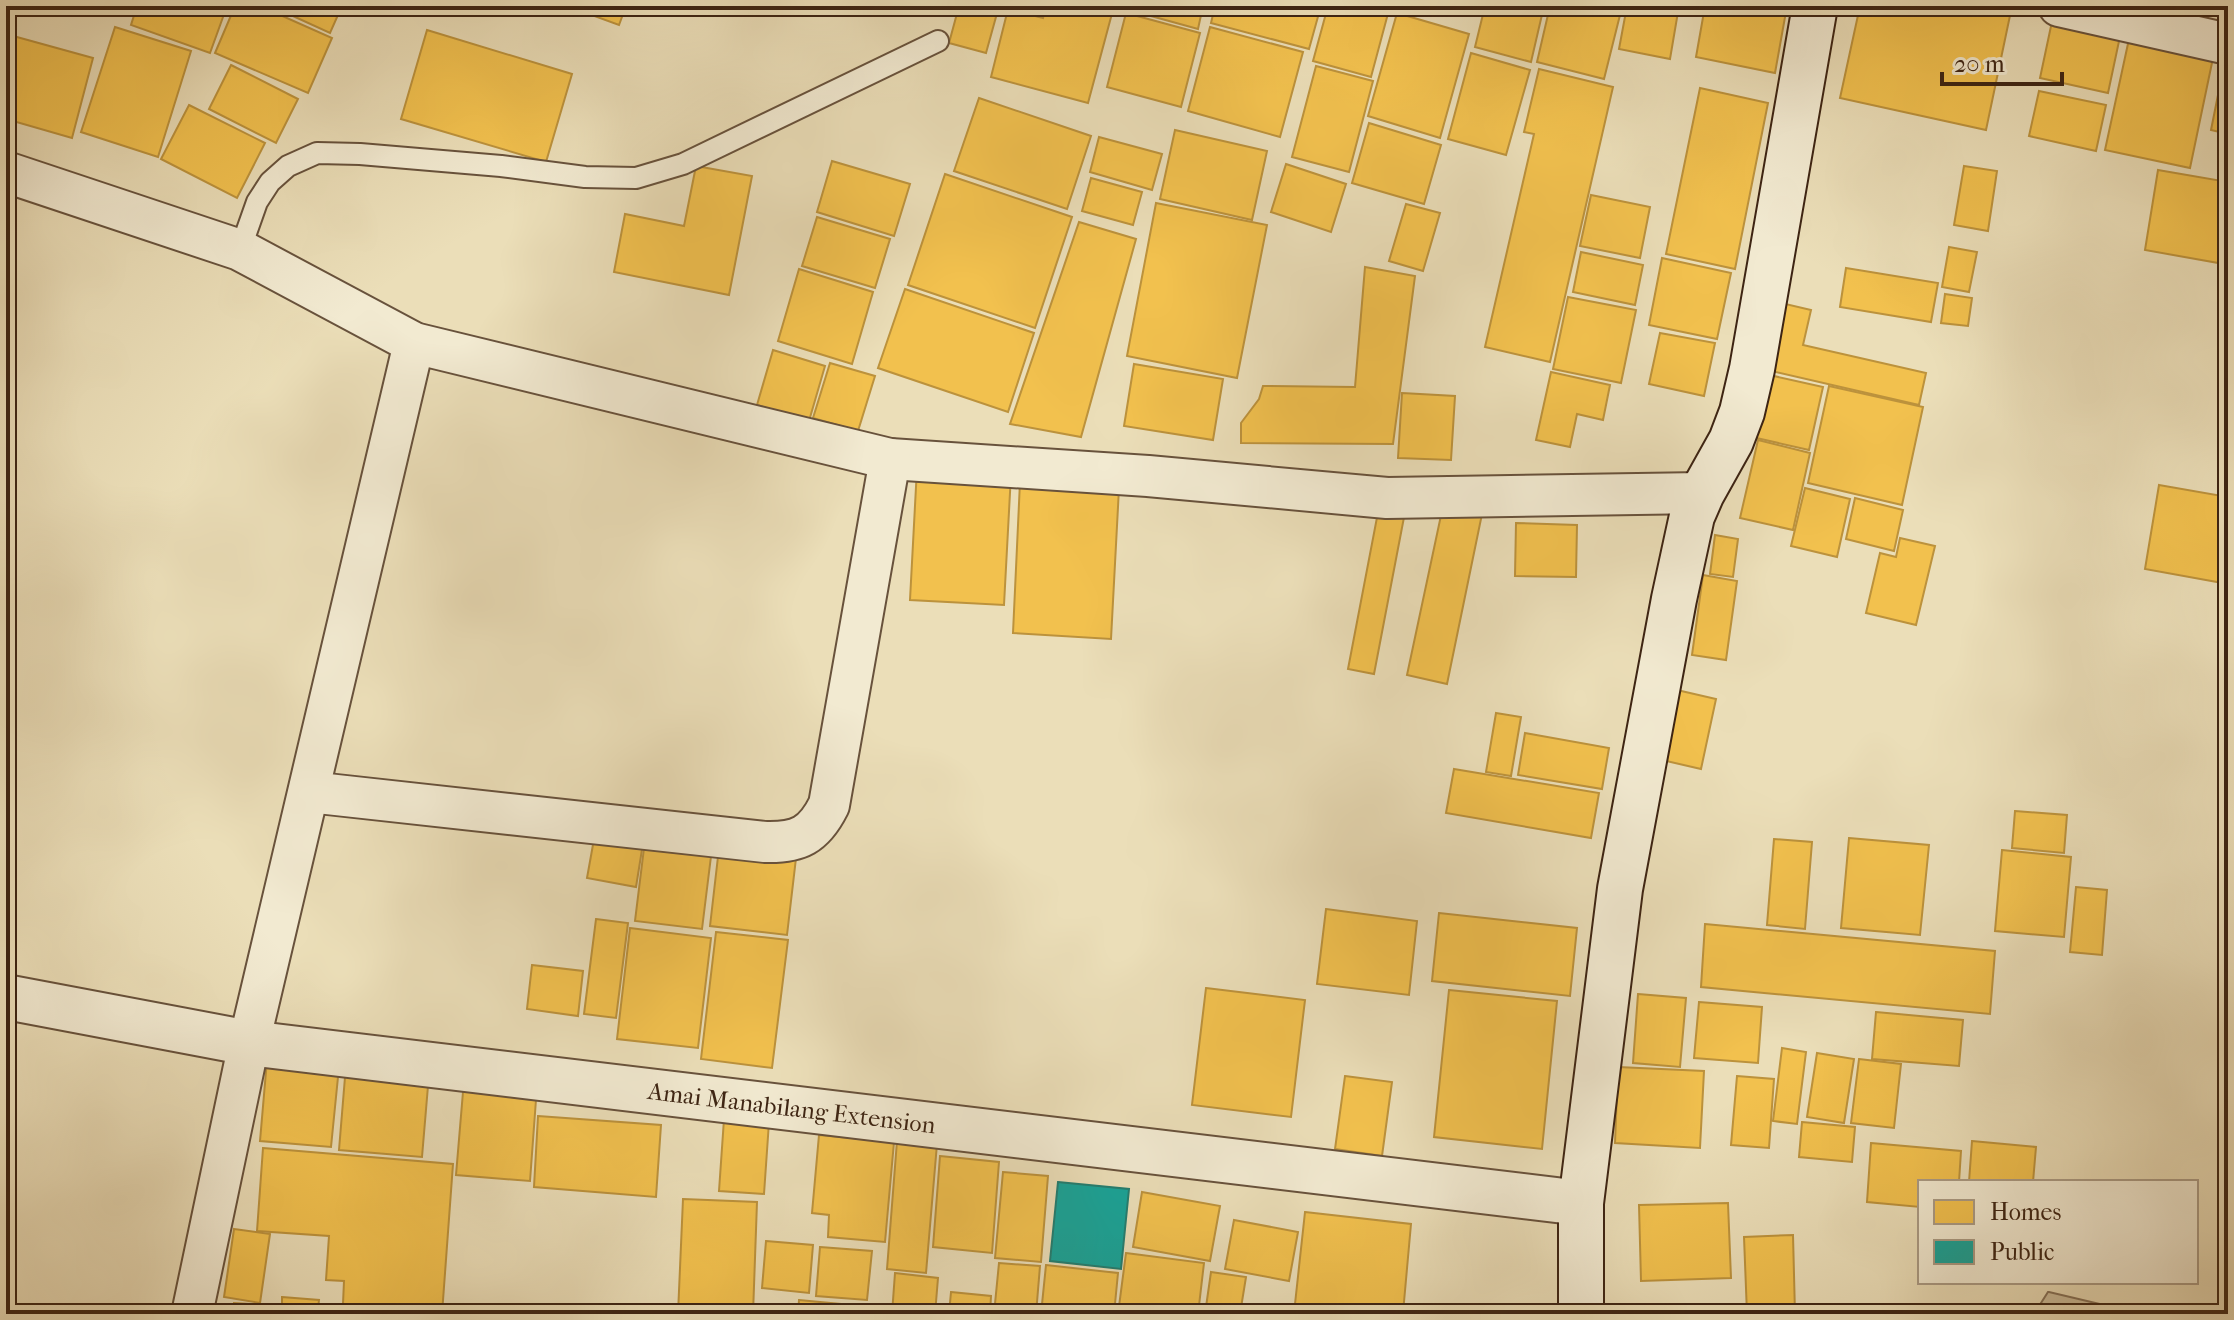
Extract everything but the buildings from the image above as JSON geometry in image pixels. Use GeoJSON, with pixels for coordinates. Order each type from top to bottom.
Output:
{"type":"FeatureCollection","features":[{"type":"Feature","properties":{"kind":"street"},"geometry":{"type":"LineString","coordinates":[[1581,1314],[1581,1203],[1620,889],[1692,516],[1731,441],[1742,412],[1752,369],[1815,6]]}},
{"type":"Feature","properties":{"kind":"street"},"geometry":{"type":"LineString","coordinates":[[2059,6],[2228,44]]}},
{"type":"Feature","properties":{"kind":"street"},"geometry":{"type":"LineString","coordinates":[[6,172],[240,250],[414,343],[890,459],[1148,476],[1387,498],[1702,493]]}},
{"type":"Feature","properties":{"kind":"street"},"geometry":{"type":"LineString","coordinates":[[192,1314],[249,1043],[414,343]]}},
{"type":"Feature","properties":{"kind":"street"},"geometry":{"type":"LineString","coordinates":[[309,792],[765,842],[793,840],[809,833],[821,821],[829,805],[890,459]]}},
{"type":"Feature","properties":{"kind":"street","name":"Amai Manabilang Extension"},"geometry":{"type":"LineString","coordinates":[[6,997],[249,1043],[1581,1203]]}},
{"type":"Feature","properties":{"kind":"lane"},"geometry":{"type":"LineString","coordinates":[[240,250],[257,202],[270,182],[288,166],[317,153],[501,166],[585,177],[636,178],[683,164],[938,41]]}},
{"type":"Feature","properties":{"kind":"shaded area"},"geometry":{"type":"Polygon","coordinates":[[[2049,1292],[2142,1314],[2034,1314],[2049,1292]]]}}]}
